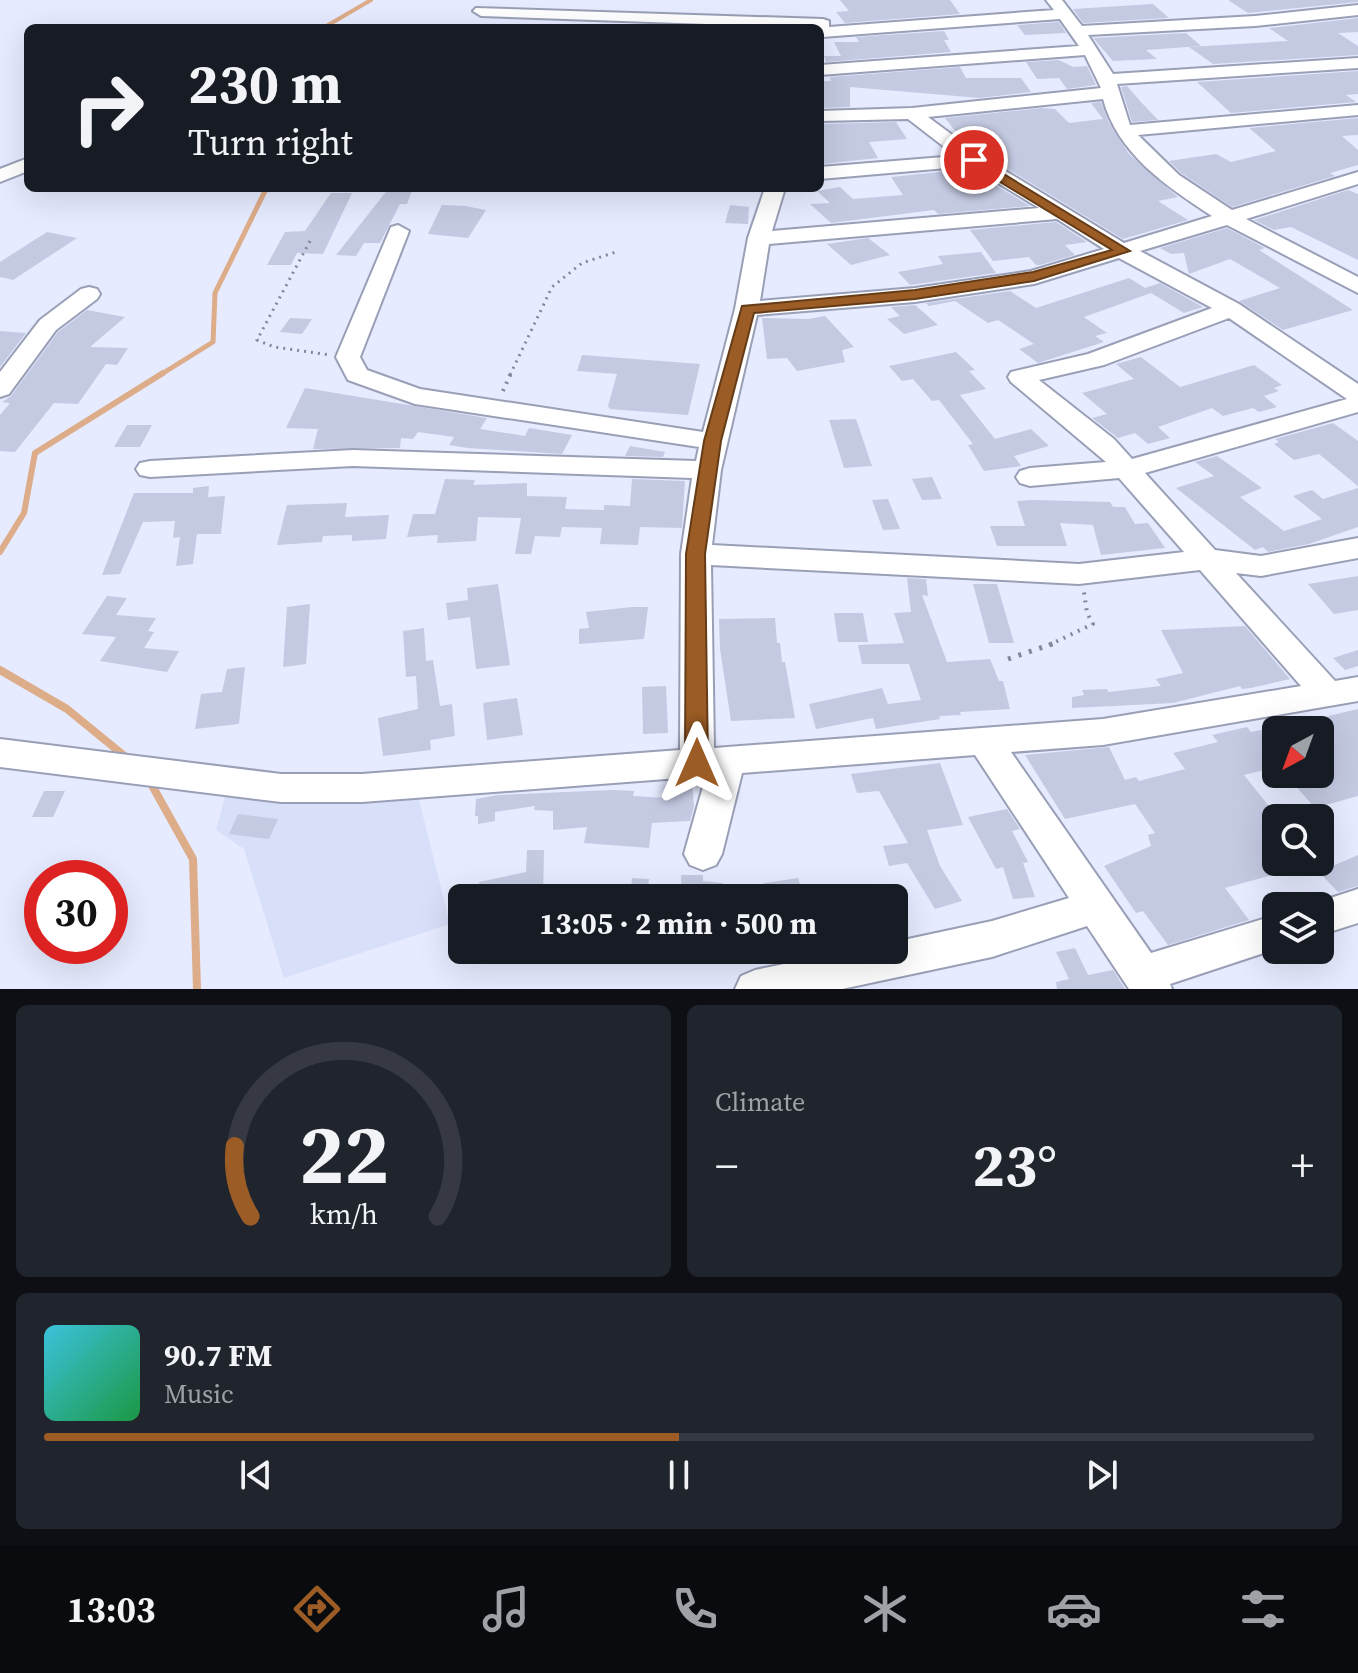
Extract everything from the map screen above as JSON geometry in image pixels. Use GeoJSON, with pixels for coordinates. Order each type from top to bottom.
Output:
{"type":"FeatureCollection","features":[{"type":"Feature","properties":{"kind":"street"},"geometry":{"type":"LineString","coordinates":[[715,19],[723,0]]}},
{"type":"Feature","properties":{"kind":"street"},"geometry":{"type":"LineString","coordinates":[[824,27],[1060,7],[1090,50],[1124,131],[1161,172],[1233,218],[1358,286]]}},
{"type":"Feature","properties":{"kind":"street"},"geometry":{"type":"LineString","coordinates":[[1079,31],[1255,21],[1358,10]]}},
{"type":"Feature","properties":{"kind":"street"},"geometry":{"type":"LineString","coordinates":[[481,11],[782,24]]}},
{"type":"Feature","properties":{"kind":"street"},"geometry":{"type":"LineString","coordinates":[[824,70],[1090,50]]}},
{"type":"Feature","properties":{"kind":"street"},"geometry":{"type":"LineString","coordinates":[[824,116],[912,113],[1108,87],[1358,63]]}},
{"type":"Feature","properties":{"kind":"street"},"geometry":{"type":"LineString","coordinates":[[1124,131],[1358,110]]}},
{"type":"Feature","properties":{"kind":"street"},"geometry":{"type":"LineString","coordinates":[[912,113],[974,160],[1123,251],[1231,309],[1358,395]]}},
{"type":"Feature","properties":{"kind":"street"},"geometry":{"type":"LineString","coordinates":[[824,173],[974,160]]}},
{"type":"Feature","properties":{"kind":"street"},"geometry":{"type":"LineString","coordinates":[[0,176],[24,166]]}},
{"type":"Feature","properties":{"kind":"street"},"geometry":{"type":"LineString","coordinates":[[747,309],[915,295],[1019,279],[1123,251],[1358,178]]}},
{"type":"Feature","properties":{"kind":"street"},"geometry":{"type":"LineString","coordinates":[[703,854],[712,763],[696,554],[713,441],[747,309],[759,238],[774,192]]}},
{"type":"Feature","properties":{"kind":"street"},"geometry":{"type":"LineString","coordinates":[[759,238],[1059,213]]}},
{"type":"Feature","properties":{"kind":"street"},"geometry":{"type":"LineString","coordinates":[[398,231],[348,357],[357,375],[415,396],[713,441]]}},
{"type":"Feature","properties":{"kind":"street"},"geometry":{"type":"LineString","coordinates":[[0,389],[48,325],[89,294]]}},
{"type":"Feature","properties":{"kind":"street"},"geometry":{"type":"LineString","coordinates":[[1231,309],[1095,360],[1020,377],[1105,445],[1208,559],[1343,692]]}},
{"type":"Feature","properties":{"kind":"street"},"geometry":{"type":"LineString","coordinates":[[1030,477],[1127,469],[1358,404]]}},
{"type":"Feature","properties":{"kind":"street"},"geometry":{"type":"LineString","coordinates":[[150,469],[353,458],[707,470]]}},
{"type":"Feature","properties":{"kind":"street"},"geometry":{"type":"LineString","coordinates":[[696,554],[1079,574],[1208,559],[1261,566],[1358,548]]}},
{"type":"Feature","properties":{"kind":"street"},"geometry":{"type":"LineString","coordinates":[[0,753],[281,788],[362,788],[1103,732],[1343,692]]}},
{"type":"Feature","properties":{"kind":"street"},"geometry":{"type":"LineString","coordinates":[[984,741],[1148,981],[1262,937]]}},
{"type":"Feature","properties":{"kind":"street"},"geometry":{"type":"LineString","coordinates":[[755,989],[992,939],[1097,906]]}},
{"type":"Feature","properties":{"kind":"street"},"geometry":{"type":"LineString","coordinates":[[1334,914],[1358,906]]}},
{"type":"Feature","properties":{"kind":"path"},"geometry":{"type":"LineString","coordinates":[[310,241],[257,340],[274,347],[348,357]]}},
{"type":"Feature","properties":{"kind":"path"},"geometry":{"type":"LineString","coordinates":[[495,408],[552,287],[582,263],[616,252]]}},
{"type":"Feature","properties":{"kind":"path"},"geometry":{"type":"LineString","coordinates":[[1008,659],[1054,643],[1093,624],[1087,613],[1079,574]]}},
{"type":"Feature","properties":{"kind":"shaded area"},"geometry":{"type":"Polygon","coordinates":[[[418,796],[448,925],[284,978],[244,849],[216,830],[225,797],[418,796]]]}},
{"type":"Feature","properties":{"kind":"building"},"geometry":{"type":"Polygon","coordinates":[[[840,0],[950,0],[960,14],[845,23],[836,12],[849,11],[840,0]]]}},
{"type":"Feature","properties":{"kind":"building"},"geometry":{"type":"Polygon","coordinates":[[[1228,0],[1358,0],[1358,2],[1248,13],[1228,0]]]}},
{"type":"Feature","properties":{"kind":"building"},"geometry":{"type":"Polygon","coordinates":[[[1153,4],[1169,18],[1083,23],[1073,9],[1153,4]]]}},
{"type":"Feature","properties":{"kind":"building"},"geometry":{"type":"Polygon","coordinates":[[[1358,18],[1358,32],[1338,33],[1358,46],[1358,55],[1213,64],[1189,47],[1288,41],[1269,28],[1358,18]]]}},
{"type":"Feature","properties":{"kind":"building"},"geometry":{"type":"Polygon","coordinates":[[[1059,22],[1066,33],[1025,35],[1017,25],[1059,22]]]}},
{"type":"Feature","properties":{"kind":"building"},"geometry":{"type":"Polygon","coordinates":[[[944,31],[949,40],[944,40],[951,52],[826,62],[824,56],[841,56],[834,42],[859,42],[856,37],[944,31]]]}},
{"type":"Feature","properties":{"kind":"building"},"geometry":{"type":"Polygon","coordinates":[[[1186,33],[1201,46],[1146,50],[1157,59],[1113,61],[1093,38],[1186,33]]]}},
{"type":"Feature","properties":{"kind":"building"},"geometry":{"type":"Polygon","coordinates":[[[1059,60],[1073,67],[1087,66],[1096,85],[1067,89],[1059,78],[1037,79],[1026,62],[1059,60]]]}},
{"type":"Feature","properties":{"kind":"building"},"geometry":{"type":"Polygon","coordinates":[[[960,67],[966,78],[1021,78],[1031,92],[980,98],[850,87],[850,107],[824,108],[824,81],[831,81],[830,77],[960,67]]]}},
{"type":"Feature","properties":{"kind":"building"},"geometry":{"type":"Polygon","coordinates":[[[1358,71],[1358,94],[1346,95],[1356,102],[1231,113],[1197,82],[1358,71]]]}},
{"type":"Feature","properties":{"kind":"building"},"geometry":{"type":"Polygon","coordinates":[[[1127,86],[1158,120],[1132,122],[1121,87],[1127,86]]]}},
{"type":"Feature","properties":{"kind":"building"},"geometry":{"type":"Polygon","coordinates":[[[1101,102],[1109,123],[1129,154],[1178,197],[1158,201],[1188,220],[1123,239],[983,154],[959,136],[945,118],[1042,108],[1055,109],[1069,123],[1103,119],[1091,103],[1101,102]]]}},
{"type":"Feature","properties":{"kind":"building"},"geometry":{"type":"Polygon","coordinates":[[[1358,118],[1358,135],[1342,136],[1358,150],[1358,165],[1330,173],[1335,176],[1232,207],[1181,173],[1169,161],[1216,154],[1231,162],[1276,151],[1249,128],[1358,118]]]}},
{"type":"Feature","properties":{"kind":"building"},"geometry":{"type":"Polygon","coordinates":[[[896,122],[907,139],[869,142],[878,158],[824,164],[824,124],[896,122]]]}},
{"type":"Feature","properties":{"kind":"building"},"geometry":{"type":"Polygon","coordinates":[[[969,169],[1030,206],[938,214],[934,210],[831,223],[810,204],[830,203],[818,192],[840,187],[853,199],[903,195],[891,177],[969,169]]]}},
{"type":"Feature","properties":{"kind":"building"},"geometry":{"type":"Polygon","coordinates":[[[1348,190],[1358,194],[1358,260],[1291,227],[1274,230],[1254,220],[1348,190]]]}},
{"type":"Feature","properties":{"kind":"building"},"geometry":{"type":"Polygon","coordinates":[[[386,192],[412,192],[407,204],[400,204],[380,243],[364,243],[356,256],[336,255],[386,192]]]}},
{"type":"Feature","properties":{"kind":"building"},"geometry":{"type":"Polygon","coordinates":[[[331,193],[352,193],[323,254],[297,253],[291,265],[267,265],[285,232],[305,231],[331,193]]]}},
{"type":"Feature","properties":{"kind":"building"},"geometry":{"type":"Polygon","coordinates":[[[442,205],[486,210],[468,238],[428,234],[442,205]]]}},
{"type":"Feature","properties":{"kind":"building"},"geometry":{"type":"Polygon","coordinates":[[[730,205],[749,207],[748,224],[725,223],[730,205]]]}},
{"type":"Feature","properties":{"kind":"building"},"geometry":{"type":"Polygon","coordinates":[[[1056,222],[1087,242],[1065,245],[1075,255],[1040,265],[1029,257],[993,261],[970,230],[1056,222]]]}},
{"type":"Feature","properties":{"kind":"building"},"geometry":{"type":"Polygon","coordinates":[[[1227,228],[1265,248],[1259,250],[1353,310],[1283,330],[1239,301],[1280,288],[1230,259],[1189,274],[1184,253],[1171,254],[1160,248],[1227,228]]]}},
{"type":"Feature","properties":{"kind":"building"},"geometry":{"type":"Polygon","coordinates":[[[47,232],[77,238],[13,280],[0,277],[0,262],[47,232]]]}},
{"type":"Feature","properties":{"kind":"building"},"geometry":{"type":"Polygon","coordinates":[[[868,238],[890,255],[851,265],[827,244],[868,238]]]}},
{"type":"Feature","properties":{"kind":"building"},"geometry":{"type":"Polygon","coordinates":[[[981,252],[996,273],[910,285],[898,272],[943,264],[938,256],[981,252]]]}},
{"type":"Feature","properties":{"kind":"building"},"geometry":{"type":"Polygon","coordinates":[[[1129,278],[1145,288],[1160,283],[1203,307],[1184,313],[1151,293],[1084,317],[1107,333],[1095,336],[1104,342],[1038,363],[1019,349],[1034,344],[998,320],[988,323],[955,301],[929,306],[926,303],[1010,291],[1036,308],[1129,278]]]}},
{"type":"Feature","properties":{"kind":"building"},"geometry":{"type":"Polygon","coordinates":[[[915,305],[938,325],[904,334],[887,319],[900,316],[891,307],[915,305]]]}},
{"type":"Feature","properties":{"kind":"building"},"geometry":{"type":"Polygon","coordinates":[[[87,310],[125,317],[90,347],[128,348],[117,365],[106,364],[78,404],[54,403],[15,452],[0,451],[0,415],[10,403],[2,402],[11,396],[58,332],[87,310]]]}},
{"type":"Feature","properties":{"kind":"building"},"geometry":{"type":"Polygon","coordinates":[[[825,316],[854,347],[842,350],[845,362],[797,371],[787,358],[767,359],[762,318],[809,319],[825,316]]]}},
{"type":"Feature","properties":{"kind":"building"},"geometry":{"type":"Polygon","coordinates":[[[290,318],[312,319],[302,334],[280,332],[290,318]]]}},
{"type":"Feature","properties":{"kind":"building"},"geometry":{"type":"Polygon","coordinates":[[[0,331],[26,333],[0,367],[0,331]]]}},
{"type":"Feature","properties":{"kind":"building"},"geometry":{"type":"Polygon","coordinates":[[[956,352],[975,370],[969,371],[986,389],[960,395],[995,439],[1031,429],[1049,446],[1014,456],[1021,466],[984,471],[968,445],[973,444],[939,400],[932,401],[913,379],[902,381],[889,366],[956,352]]]}},
{"type":"Feature","properties":{"kind":"building"},"geometry":{"type":"Polygon","coordinates":[[[582,355],[700,364],[688,415],[610,409],[608,406],[617,374],[577,371],[582,355]]]}},
{"type":"Feature","properties":{"kind":"building"},"geometry":{"type":"Polygon","coordinates":[[[1141,357],[1180,387],[1254,365],[1282,385],[1274,388],[1279,391],[1264,396],[1277,407],[1259,412],[1253,408],[1223,416],[1212,408],[1158,427],[1170,438],[1148,444],[1135,433],[1118,438],[1092,418],[1107,414],[1082,393],[1134,379],[1116,364],[1141,357]]]}},
{"type":"Feature","properties":{"kind":"building"},"geometry":{"type":"Polygon","coordinates":[[[305,388],[487,418],[480,429],[525,436],[529,428],[572,435],[562,454],[468,448],[449,445],[454,437],[418,432],[413,439],[401,438],[400,448],[313,449],[318,429],[286,428],[305,388]]]}},
{"type":"Feature","properties":{"kind":"building"},"geometry":{"type":"Polygon","coordinates":[[[856,419],[872,466],[844,468],[829,420],[856,419]]]}},
{"type":"Feature","properties":{"kind":"building"},"geometry":{"type":"Polygon","coordinates":[[[1333,423],[1358,441],[1358,486],[1319,454],[1294,460],[1274,444],[1279,442],[1275,439],[1333,423]]]}},
{"type":"Feature","properties":{"kind":"building"},"geometry":{"type":"Polygon","coordinates":[[[127,425],[152,425],[140,447],[114,447],[127,425]]]}},
{"type":"Feature","properties":{"kind":"building"},"geometry":{"type":"Polygon","coordinates":[[[630,446],[665,452],[663,457],[625,456],[630,446]]]}},
{"type":"Feature","properties":{"kind":"building"},"geometry":{"type":"Polygon","coordinates":[[[1217,456],[1262,488],[1240,497],[1284,531],[1322,519],[1293,496],[1312,490],[1323,499],[1358,488],[1358,527],[1309,544],[1268,552],[1263,547],[1255,550],[1176,488],[1214,476],[1195,462],[1217,456]]]}},
{"type":"Feature","properties":{"kind":"building"},"geometry":{"type":"Polygon","coordinates":[[[932,477],[942,499],[922,500],[912,479],[932,477]]]}},
{"type":"Feature","properties":{"kind":"building"},"geometry":{"type":"Polygon","coordinates":[[[445,479],[475,480],[473,485],[527,483],[527,496],[567,497],[565,509],[604,510],[604,505],[630,506],[632,479],[685,481],[682,528],[640,527],[638,545],[600,544],[602,528],[562,527],[560,537],[535,536],[531,554],[515,554],[521,518],[478,517],[476,541],[437,543],[438,535],[407,537],[413,514],[435,514],[445,479]]]}},
{"type":"Feature","properties":{"kind":"building"},"geometry":{"type":"Polygon","coordinates":[[[209,486],[208,497],[225,496],[221,534],[197,534],[193,564],[176,566],[180,537],[173,538],[175,521],[143,522],[120,574],[102,575],[134,493],[193,493],[193,488],[209,486]]]}},
{"type":"Feature","properties":{"kind":"building"},"geometry":{"type":"Polygon","coordinates":[[[888,499],[900,529],[883,530],[872,500],[888,499]]]}},
{"type":"Feature","properties":{"kind":"building"},"geometry":{"type":"Polygon","coordinates":[[[1017,501],[1110,502],[1113,507],[1125,507],[1135,524],[1148,523],[1165,548],[1101,555],[1093,525],[1060,523],[1067,546],[997,546],[990,526],[1025,526],[1017,501]]]}},
{"type":"Feature","properties":{"kind":"building"},"geometry":{"type":"Polygon","coordinates":[[[347,503],[345,517],[389,515],[386,539],[352,541],[352,535],[323,536],[322,542],[277,545],[287,505],[347,503]]]}},
{"type":"Feature","properties":{"kind":"building"},"geometry":{"type":"Polygon","coordinates":[[[1358,576],[1358,610],[1334,614],[1308,584],[1358,576]]]}},
{"type":"Feature","properties":{"kind":"building"},"geometry":{"type":"Polygon","coordinates":[[[907,578],[926,579],[928,596],[922,595],[947,662],[990,659],[999,681],[1003,681],[1010,709],[960,712],[961,715],[939,716],[940,719],[876,729],[873,718],[816,729],[809,704],[882,688],[888,704],[921,700],[909,664],[862,664],[858,645],[904,643],[894,613],[911,612],[907,578]]]}},
{"type":"Feature","properties":{"kind":"building"},"geometry":{"type":"Polygon","coordinates":[[[498,584],[510,665],[476,669],[470,617],[448,620],[446,603],[468,600],[467,588],[498,584]]]}},
{"type":"Feature","properties":{"kind":"building"},"geometry":{"type":"Polygon","coordinates":[[[973,584],[997,584],[1014,643],[989,643],[973,584]]]}},
{"type":"Feature","properties":{"kind":"building"},"geometry":{"type":"Polygon","coordinates":[[[107,596],[127,598],[116,615],[156,618],[148,631],[154,632],[144,648],[179,651],[167,672],[100,661],[116,637],[82,634],[107,596]]]}},
{"type":"Feature","properties":{"kind":"building"},"geometry":{"type":"Polygon","coordinates":[[[310,604],[306,664],[283,667],[287,607],[310,604]]]}},
{"type":"Feature","properties":{"kind":"building"},"geometry":{"type":"Polygon","coordinates":[[[648,607],[644,639],[579,644],[579,629],[589,628],[586,612],[648,607]]]}},
{"type":"Feature","properties":{"kind":"building"},"geometry":{"type":"Polygon","coordinates":[[[834,613],[863,613],[868,642],[838,642],[834,613]]]}},
{"type":"Feature","properties":{"kind":"building"},"geometry":{"type":"Polygon","coordinates":[[[775,618],[777,643],[780,643],[782,662],[785,662],[795,718],[731,721],[720,649],[719,619],[775,618]]]}},
{"type":"Feature","properties":{"kind":"building"},"geometry":{"type":"Polygon","coordinates":[[[1245,626],[1290,679],[1251,688],[1242,689],[1240,686],[1173,703],[1072,708],[1072,697],[1084,695],[1082,690],[1107,689],[1108,692],[1161,686],[1156,679],[1183,673],[1161,630],[1245,626]]]}},
{"type":"Feature","properties":{"kind":"building"},"geometry":{"type":"Polygon","coordinates":[[[424,628],[426,661],[433,660],[440,706],[452,704],[455,736],[430,740],[431,750],[383,756],[378,718],[418,709],[416,676],[406,677],[403,631],[424,628]]]}},
{"type":"Feature","properties":{"kind":"building"},"geometry":{"type":"Polygon","coordinates":[[[1358,650],[1358,666],[1345,670],[1333,658],[1358,650]]]}},
{"type":"Feature","properties":{"kind":"building"},"geometry":{"type":"Polygon","coordinates":[[[245,667],[239,724],[195,729],[201,694],[222,692],[227,669],[245,667]]]}},
{"type":"Feature","properties":{"kind":"building"},"geometry":{"type":"Polygon","coordinates":[[[666,686],[668,733],[643,734],[642,687],[666,686]]]}},
{"type":"Feature","properties":{"kind":"building"},"geometry":{"type":"Polygon","coordinates":[[[517,698],[523,735],[487,740],[483,703],[517,698]]]}},
{"type":"Feature","properties":{"kind":"building"},"geometry":{"type":"Polygon","coordinates":[[[1358,709],[1358,796],[1329,804],[1311,804],[1297,788],[1334,788],[1334,716],[1328,716],[1358,709]]]}},
{"type":"Feature","properties":{"kind":"building"},"geometry":{"type":"Polygon","coordinates":[[[1247,727],[1251,732],[1262,730],[1262,770],[1244,775],[1267,804],[1262,804],[1262,876],[1269,876],[1225,888],[1249,920],[1168,945],[1143,911],[1136,913],[1104,866],[1151,846],[1148,835],[1155,833],[1135,804],[1065,819],[1025,755],[1109,747],[1125,780],[1136,777],[1139,781],[1185,769],[1173,753],[1218,742],[1212,735],[1247,727]]]}},
{"type":"Feature","properties":{"kind":"building"},"geometry":{"type":"Polygon","coordinates":[[[940,763],[963,825],[927,830],[940,866],[962,901],[935,909],[907,863],[889,866],[883,846],[908,843],[879,791],[857,793],[851,774],[940,763]]]}},
{"type":"Feature","properties":{"kind":"building"},"geometry":{"type":"Polygon","coordinates":[[[692,781],[694,807],[690,821],[652,823],[649,848],[584,843],[587,827],[553,830],[553,811],[534,810],[535,806],[495,812],[495,821],[478,824],[478,816],[475,816],[476,799],[498,795],[612,790],[634,791],[633,796],[668,798],[668,782],[692,781]]]}},
{"type":"Feature","properties":{"kind":"building"},"geometry":{"type":"Polygon","coordinates":[[[44,791],[65,791],[53,817],[32,817],[44,791]]]}},
{"type":"Feature","properties":{"kind":"building"},"geometry":{"type":"Polygon","coordinates":[[[1007,809],[1020,829],[1012,831],[1028,862],[1023,863],[1035,897],[1013,899],[1003,867],[996,869],[968,817],[1007,809]]]}},
{"type":"Feature","properties":{"kind":"building"},"geometry":{"type":"Polygon","coordinates":[[[238,814],[278,819],[269,839],[229,834],[238,814]]]}},
{"type":"Feature","properties":{"kind":"building"},"geometry":{"type":"Polygon","coordinates":[[[527,850],[544,850],[543,884],[479,884],[479,882],[526,872],[527,850]]]}},
{"type":"Feature","properties":{"kind":"building"},"geometry":{"type":"Polygon","coordinates":[[[1358,855],[1358,886],[1338,892],[1323,876],[1334,876],[1334,865],[1358,855]]]}},
{"type":"Feature","properties":{"kind":"building"},"geometry":{"type":"Polygon","coordinates":[[[681,875],[703,875],[703,881],[723,883],[723,884],[681,884],[681,875]]]}},
{"type":"Feature","properties":{"kind":"building"},"geometry":{"type":"Polygon","coordinates":[[[632,878],[649,879],[648,884],[631,884],[632,878]]]}},
{"type":"Feature","properties":{"kind":"building"},"geometry":{"type":"Polygon","coordinates":[[[798,878],[800,884],[764,884],[798,878]]]}},
{"type":"Feature","properties":{"kind":"building"},"geometry":{"type":"Polygon","coordinates":[[[1075,948],[1088,975],[1113,970],[1125,989],[1057,989],[1056,982],[1069,979],[1056,952],[1075,948]]]}},
{"type":"Feature","properties":{"kind":"waterway"},"geometry":{"type":"LineString","coordinates":[[330,24],[371,0]]}},
{"type":"Feature","properties":{"kind":"waterway"},"geometry":{"type":"LineString","coordinates":[[160,375],[213,342],[215,293],[265,192]]}},
{"type":"Feature","properties":{"kind":"waterway"},"geometry":{"type":"LineString","coordinates":[[0,552],[24,513],[35,453],[163,373]]}},
{"type":"Feature","properties":{"kind":"waterway"},"geometry":{"type":"LineString","coordinates":[[0,670],[67,709],[127,758]]}},
{"type":"Feature","properties":{"kind":"waterway"},"geometry":{"type":"LineString","coordinates":[[149,780],[193,859],[197,989]]}},
{"type":"Feature","properties":{"kind":"route"},"geometry":{"type":"LineString","coordinates":[[697,763],[696,554],[713,441],[747,309],[915,295],[1034,277],[1123,251],[974,160]]}}]}
